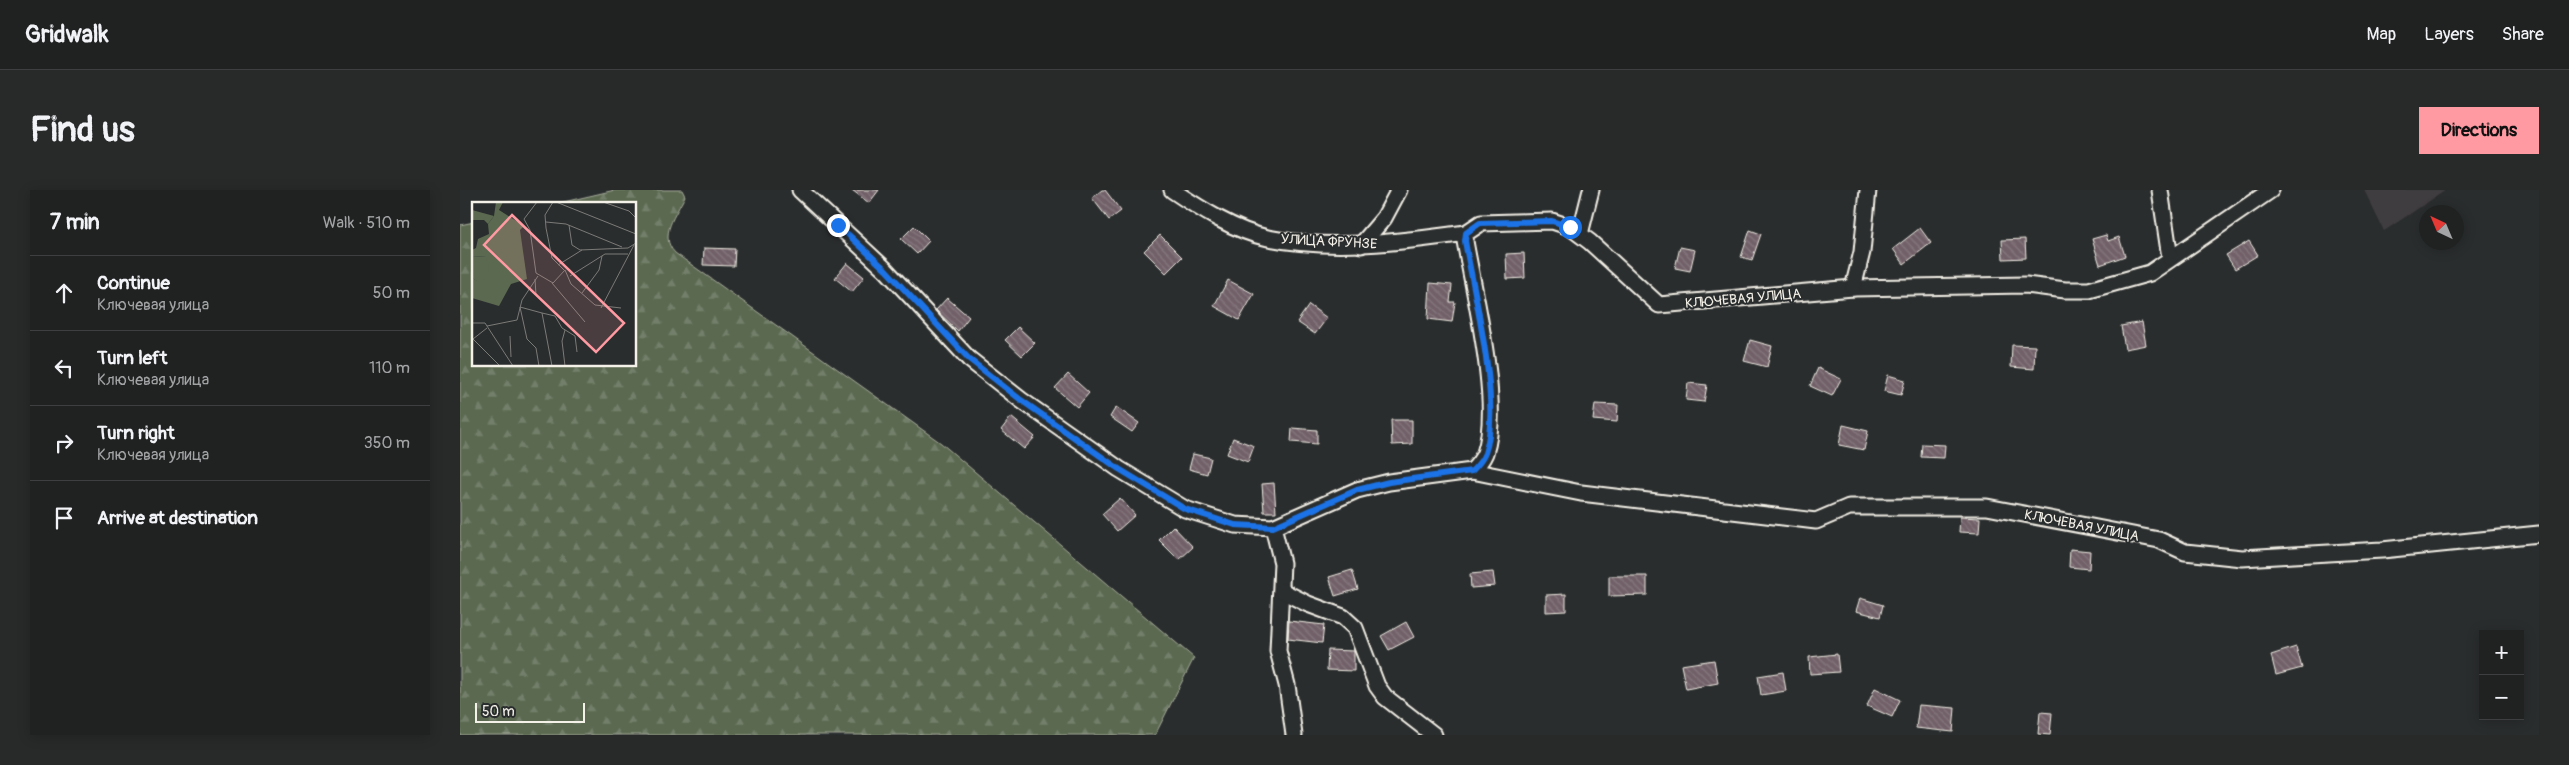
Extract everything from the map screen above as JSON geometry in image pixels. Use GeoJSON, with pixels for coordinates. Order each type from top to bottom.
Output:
{"type":"FeatureCollection","features":[{"type":"Feature","properties":{"kind":"street","name":"КЛЮЧЕВАЯ УЛИЦА"},"geometry":{"type":"LineString","coordinates":[[800,190],[886,270],[969,359],[1119,469],[1185,509],[1235,525],[1273,527],[1357,490],[1389,482],[1472,471],[1581,493],[1816,521],[1849,507],[1987,507],[2159,540],[2185,552],[2242,558],[2382,550],[2539,534]]}},
{"type":"Feature","properties":{"kind":"street","name":"УЛИЦА ФРУНЗЕ"},"geometry":{"type":"LineString","coordinates":[[1172,190],[1193,204],[1239,227],[1267,238],[1360,245],[1466,233]]}},
{"type":"Feature","properties":{"kind":"street"},"geometry":{"type":"LineString","coordinates":[[1360,245],[1384,218],[1399,190]]}},
{"type":"Feature","properties":{"kind":"street"},"geometry":{"type":"LineString","coordinates":[[1580,234],[1590,190]]}},
{"type":"Feature","properties":{"kind":"street"},"geometry":{"type":"LineString","coordinates":[[1853,288],[1862,252],[1868,190]]}},
{"type":"Feature","properties":{"kind":"street"},"geometry":{"type":"LineString","coordinates":[[2160,190],[2170,258]]}},
{"type":"Feature","properties":{"kind":"street","name":"КЛЮЧЕВАЯ УЛИЦА"},"geometry":{"type":"LineString","coordinates":[[1466,233],[1480,223],[1552,221],[1580,234],[1659,305],[1853,288],[2026,285],[2089,290],[2150,273],[2271,190]]}},
{"type":"Feature","properties":{"kind":"street"},"geometry":{"type":"LineString","coordinates":[[1466,233],[1465,241],[1489,385],[1491,418],[1485,453],[1472,471]]}},
{"type":"Feature","properties":{"kind":"street"},"geometry":{"type":"LineString","coordinates":[[1273,527],[1282,563],[1278,650],[1287,685],[1294,735]]}},
{"type":"Feature","properties":{"kind":"street"},"geometry":{"type":"LineString","coordinates":[[1282,591],[1308,604],[1343,616],[1355,628],[1377,686],[1385,697],[1434,735]]}},
{"type":"Feature","properties":{"kind":"shaded area"},"geometry":{"type":"Polygon","coordinates":[[[2364,190],[2446,190],[2423,205],[2419,205],[2419,208],[2384,231],[2364,190]]]}},
{"type":"Feature","properties":{"kind":"green space"},"geometry":{"type":"Polygon","coordinates":[[[615,190],[682,190],[685,196],[668,232],[670,246],[675,253],[941,443],[1194,658],[1155,735],[460,735],[460,225],[472,222],[472,366],[636,366],[636,202],[564,202],[615,190]]]}},
{"type":"Feature","properties":{"kind":"building"},"geometry":{"type":"Polygon","coordinates":[[[852,190],[879,190],[869,203],[852,190]]]}},
{"type":"Feature","properties":{"kind":"building"},"geometry":{"type":"Polygon","coordinates":[[[1102,190],[1105,190],[1121,211],[1109,220],[1092,198],[1102,190]]]}},
{"type":"Feature","properties":{"kind":"building"},"geometry":{"type":"Polygon","coordinates":[[[914,226],[929,241],[917,254],[901,239],[914,226]]]}},
{"type":"Feature","properties":{"kind":"building"},"geometry":{"type":"Polygon","coordinates":[[[1920,228],[1931,243],[1904,264],[1893,249],[1920,228]]]}},
{"type":"Feature","properties":{"kind":"building"},"geometry":{"type":"Polygon","coordinates":[[[1750,230],[1761,234],[1752,260],[1741,257],[1750,230]]]}},
{"type":"Feature","properties":{"kind":"building"},"geometry":{"type":"Polygon","coordinates":[[[1160,235],[1182,257],[1166,273],[1144,251],[1160,235]]]}},
{"type":"Feature","properties":{"kind":"building"},"geometry":{"type":"Polygon","coordinates":[[[2106,235],[2108,241],[2119,237],[2125,256],[2100,265],[2092,239],[2106,235]]]}},
{"type":"Feature","properties":{"kind":"building"},"geometry":{"type":"Polygon","coordinates":[[[2025,239],[2026,258],[2003,259],[2002,240],[2025,239]]]}},
{"type":"Feature","properties":{"kind":"building"},"geometry":{"type":"Polygon","coordinates":[[[2249,241],[2258,255],[2235,269],[2226,255],[2249,241]]]}},
{"type":"Feature","properties":{"kind":"building"},"geometry":{"type":"Polygon","coordinates":[[[1680,247],[1695,250],[1690,271],[1675,268],[1680,247]]]}},
{"type":"Feature","properties":{"kind":"building"},"geometry":{"type":"Polygon","coordinates":[[[704,248],[735,249],[734,266],[703,265],[704,248]]]}},
{"type":"Feature","properties":{"kind":"building"},"geometry":{"type":"Polygon","coordinates":[[[1524,253],[1525,278],[1507,279],[1506,254],[1524,253]]]}},
{"type":"Feature","properties":{"kind":"building"},"geometry":{"type":"Polygon","coordinates":[[[847,263],[864,277],[852,292],[835,278],[847,263]]]}},
{"type":"Feature","properties":{"kind":"building"},"geometry":{"type":"Polygon","coordinates":[[[1228,280],[1254,294],[1239,320],[1214,306],[1228,280]]]}},
{"type":"Feature","properties":{"kind":"building"},"geometry":{"type":"Polygon","coordinates":[[[1430,283],[1452,285],[1450,302],[1455,302],[1452,322],[1428,319],[1430,283]]]}},
{"type":"Feature","properties":{"kind":"building"},"geometry":{"type":"Polygon","coordinates":[[[947,298],[969,317],[958,331],[936,310],[947,298]]]}},
{"type":"Feature","properties":{"kind":"building"},"geometry":{"type":"Polygon","coordinates":[[[1309,305],[1327,318],[1315,334],[1297,322],[1309,305]]]}},
{"type":"Feature","properties":{"kind":"building"},"geometry":{"type":"Polygon","coordinates":[[[2142,322],[2146,345],[2125,349],[2121,326],[2142,322]]]}},
{"type":"Feature","properties":{"kind":"building"},"geometry":{"type":"Polygon","coordinates":[[[1018,327],[1035,343],[1022,356],[1005,340],[1018,327]]]}},
{"type":"Feature","properties":{"kind":"building"},"geometry":{"type":"Polygon","coordinates":[[[1750,340],[1772,346],[1767,367],[1744,361],[1750,340]]]}},
{"type":"Feature","properties":{"kind":"building"},"geometry":{"type":"Polygon","coordinates":[[[2012,345],[2035,346],[2034,369],[2011,367],[2012,345]]]}},
{"type":"Feature","properties":{"kind":"building"},"geometry":{"type":"Polygon","coordinates":[[[1818,368],[1841,379],[1832,396],[1810,386],[1818,368]]]}},
{"type":"Feature","properties":{"kind":"building"},"geometry":{"type":"Polygon","coordinates":[[[1068,374],[1089,393],[1077,407],[1055,388],[1068,374]]]}},
{"type":"Feature","properties":{"kind":"building"},"geometry":{"type":"Polygon","coordinates":[[[1888,375],[1905,380],[1901,395],[1884,391],[1888,375]]]}},
{"type":"Feature","properties":{"kind":"building"},"geometry":{"type":"Polygon","coordinates":[[[1688,383],[1707,385],[1704,402],[1686,400],[1688,383]]]}},
{"type":"Feature","properties":{"kind":"building"},"geometry":{"type":"Polygon","coordinates":[[[1595,404],[1618,405],[1617,422],[1593,420],[1595,404]]]}},
{"type":"Feature","properties":{"kind":"building"},"geometry":{"type":"Polygon","coordinates":[[[1116,407],[1139,423],[1132,432],[1110,417],[1116,407]]]}},
{"type":"Feature","properties":{"kind":"building"},"geometry":{"type":"Polygon","coordinates":[[[1011,417],[1035,437],[1024,449],[1001,430],[1011,417]]]}},
{"type":"Feature","properties":{"kind":"building"},"geometry":{"type":"Polygon","coordinates":[[[1391,420],[1412,420],[1412,444],[1392,445],[1391,420]]]}},
{"type":"Feature","properties":{"kind":"building"},"geometry":{"type":"Polygon","coordinates":[[[1843,425],[1868,431],[1864,450],[1839,445],[1843,425]]]}},
{"type":"Feature","properties":{"kind":"building"},"geometry":{"type":"Polygon","coordinates":[[[1292,428],[1317,430],[1317,444],[1291,442],[1292,428]]]}},
{"type":"Feature","properties":{"kind":"building"},"geometry":{"type":"Polygon","coordinates":[[[1233,438],[1254,446],[1248,462],[1227,454],[1233,438]]]}},
{"type":"Feature","properties":{"kind":"building"},"geometry":{"type":"Polygon","coordinates":[[[1922,444],[1945,445],[1944,458],[1921,457],[1922,444]]]}},
{"type":"Feature","properties":{"kind":"building"},"geometry":{"type":"Polygon","coordinates":[[[1193,454],[1211,458],[1207,474],[1189,469],[1193,454]]]}},
{"type":"Feature","properties":{"kind":"building"},"geometry":{"type":"Polygon","coordinates":[[[1274,483],[1276,512],[1264,512],[1262,484],[1274,483]]]}},
{"type":"Feature","properties":{"kind":"building"},"geometry":{"type":"Polygon","coordinates":[[[1120,498],[1135,515],[1117,531],[1102,514],[1120,498]]]}},
{"type":"Feature","properties":{"kind":"building"},"geometry":{"type":"Polygon","coordinates":[[[1960,517],[1980,518],[1979,533],[1959,532],[1960,517]]]}},
{"type":"Feature","properties":{"kind":"building"},"geometry":{"type":"Polygon","coordinates":[[[1173,526],[1193,547],[1179,560],[1159,540],[1173,526]]]}},
{"type":"Feature","properties":{"kind":"building"},"geometry":{"type":"Polygon","coordinates":[[[2070,549],[2090,551],[2089,569],[2069,567],[2070,549]]]}},
{"type":"Feature","properties":{"kind":"building"},"geometry":{"type":"Polygon","coordinates":[[[1352,570],[1358,589],[1335,596],[1329,577],[1352,570]]]}},
{"type":"Feature","properties":{"kind":"building"},"geometry":{"type":"Polygon","coordinates":[[[1493,572],[1495,586],[1471,588],[1470,574],[1493,572]]]}},
{"type":"Feature","properties":{"kind":"building"},"geometry":{"type":"Polygon","coordinates":[[[1609,576],[1647,576],[1647,595],[1609,596],[1609,576]]]}},
{"type":"Feature","properties":{"kind":"building"},"geometry":{"type":"Polygon","coordinates":[[[1566,594],[1566,611],[1546,612],[1546,595],[1566,594]]]}},
{"type":"Feature","properties":{"kind":"building"},"geometry":{"type":"Polygon","coordinates":[[[1860,598],[1883,605],[1880,617],[1856,611],[1860,598]]]}},
{"type":"Feature","properties":{"kind":"building"},"geometry":{"type":"Polygon","coordinates":[[[1289,621],[1324,625],[1322,643],[1288,639],[1289,621]]]}},
{"type":"Feature","properties":{"kind":"building"},"geometry":{"type":"Polygon","coordinates":[[[1406,622],[1414,637],[1389,650],[1381,636],[1406,622]]]}},
{"type":"Feature","properties":{"kind":"building"},"geometry":{"type":"Polygon","coordinates":[[[2296,647],[2302,668],[2276,675],[2271,655],[2296,647]]]}},
{"type":"Feature","properties":{"kind":"building"},"geometry":{"type":"Polygon","coordinates":[[[1328,650],[1354,651],[1354,671],[1327,670],[1328,650]]]}},
{"type":"Feature","properties":{"kind":"building"},"geometry":{"type":"Polygon","coordinates":[[[1837,654],[1839,672],[1810,674],[1809,657],[1837,654]]]}},
{"type":"Feature","properties":{"kind":"building"},"geometry":{"type":"Polygon","coordinates":[[[1714,660],[1718,683],[1686,689],[1681,665],[1714,660]]]}},
{"type":"Feature","properties":{"kind":"building"},"geometry":{"type":"Polygon","coordinates":[[[1783,672],[1786,691],[1761,695],[1758,676],[1783,672]]]}},
{"type":"Feature","properties":{"kind":"building"},"geometry":{"type":"Polygon","coordinates":[[[1875,688],[1900,700],[1892,717],[1867,706],[1875,688]]]}},
{"type":"Feature","properties":{"kind":"building"},"geometry":{"type":"Polygon","coordinates":[[[1919,705],[1955,708],[1953,732],[1916,728],[1919,705]]]}},
{"type":"Feature","properties":{"kind":"building"},"geometry":{"type":"Polygon","coordinates":[[[2040,712],[2052,713],[2050,735],[2038,734],[2040,712]]]}},
{"type":"Feature","properties":{"kind":"route"},"geometry":{"type":"LineString","coordinates":[[838,225],[886,270],[969,359],[1021,400],[1119,469],[1185,509],[1235,525],[1273,527],[1357,490],[1389,482],[1472,471],[1480,463],[1488,443],[1491,418],[1489,385],[1465,241],[1466,233],[1480,223],[1552,221],[1570,227]]}}]}
